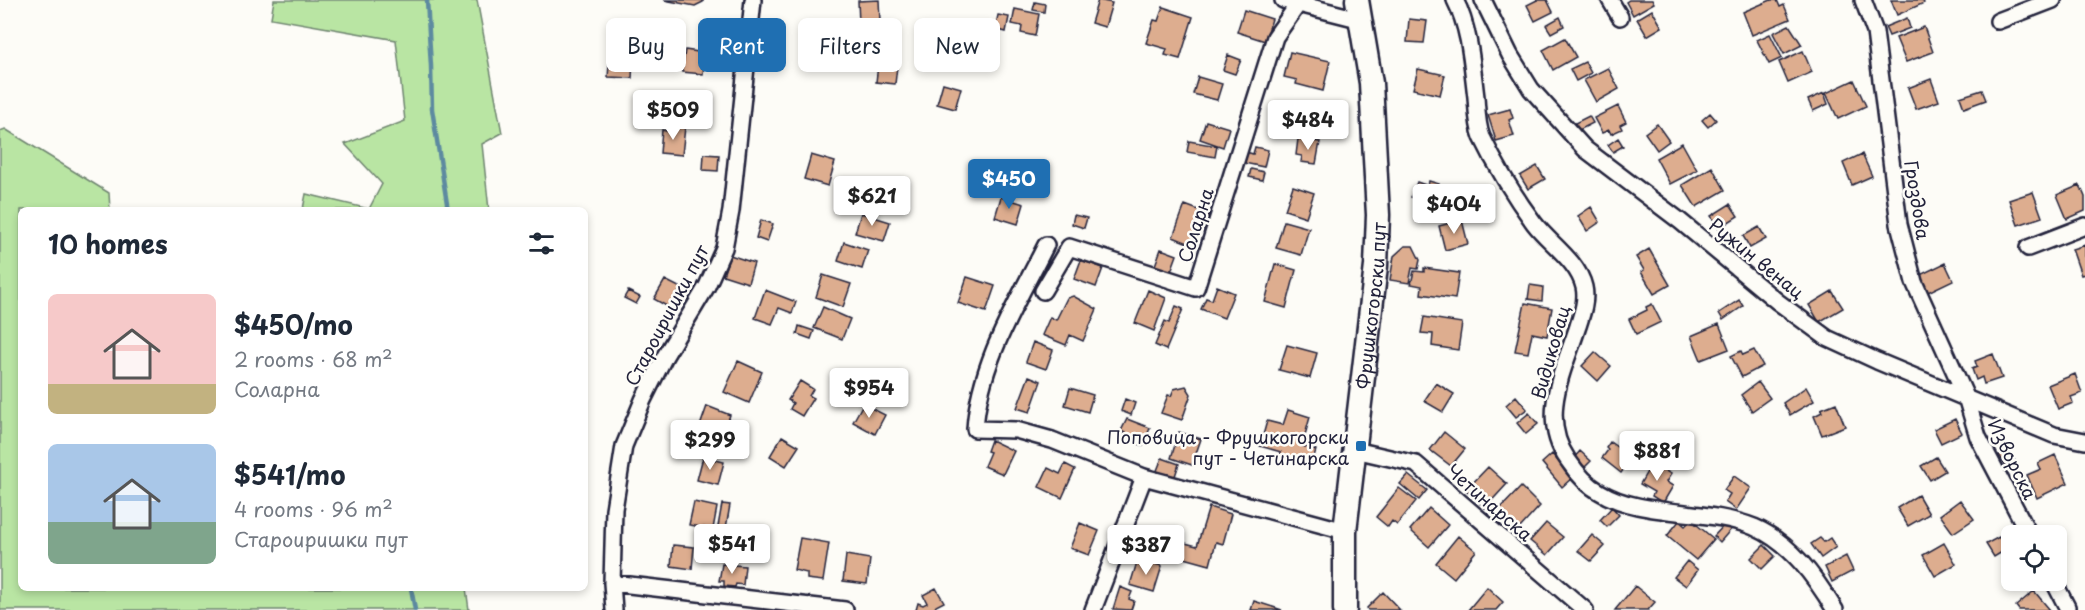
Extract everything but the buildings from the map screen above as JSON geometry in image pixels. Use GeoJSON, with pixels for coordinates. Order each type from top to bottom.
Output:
{"type":"FeatureCollection","features":[{"type":"Feature","properties":{"kind":"street","name":"Староиришки пут"},"geometry":{"type":"LineString","coordinates":[[614,610],[612,584],[614,509],[624,446],[665,356],[707,286],[724,248],[731,211],[753,0]]}},
{"type":"Feature","properties":{"kind":"street"},"geometry":{"type":"LineString","coordinates":[[1283,0],[1360,10]]}},
{"type":"Feature","properties":{"kind":"street","name":"Видиковац"},"geometry":{"type":"LineString","coordinates":[[1455,0],[1467,34],[1480,132],[1534,224],[1571,264],[1584,286],[1584,309],[1553,409],[1554,430],[1566,458],[1600,493],[1628,503],[1717,516],[1755,528],[1787,547],[1817,579],[1835,610]]}},
{"type":"Feature","properties":{"kind":"street","name":"Ружин венац"},"geometry":{"type":"LineString","coordinates":[[1484,0],[1510,55],[1531,89],[1585,149],[1680,220],[1778,302],[1827,338],[2054,435],[2085,441]]}},
{"type":"Feature","properties":{"kind":"street"},"geometry":{"type":"LineString","coordinates":[[1610,0],[1620,17]]}},
{"type":"Feature","properties":{"kind":"street","name":"Гроздова"},"geometry":{"type":"LineString","coordinates":[[1863,0],[1875,32],[1880,59],[1899,224],[1914,282],[1966,397]]}},
{"type":"Feature","properties":{"kind":"street"},"geometry":{"type":"LineString","coordinates":[[1998,21],[2053,0]]}},
{"type":"Feature","properties":{"kind":"street","name":"Соларна"},"geometry":{"type":"LineString","coordinates":[[1042,291],[1069,247],[1196,288],[1275,37],[1299,3]]}},
{"type":"Feature","properties":{"kind":"street","name":"Фрушкогорски пут"},"geometry":{"type":"LineString","coordinates":[[1345,610],[1345,531],[1376,266],[1378,215],[1371,83],[1360,10]]}},
{"type":"Feature","properties":{"kind":"street"},"geometry":{"type":"LineString","coordinates":[[2028,248],[2085,226]]}},
{"type":"Feature","properties":{"kind":"street"},"geometry":{"type":"LineString","coordinates":[[1046,245],[990,361],[978,398],[975,429],[1016,430],[1052,440],[1144,477],[1345,531]]}},
{"type":"Feature","properties":{"kind":"street","name":"Изворска"},"geometry":{"type":"LineString","coordinates":[[1966,397],[1978,437],[2024,525]]}},
{"type":"Feature","properties":{"kind":"street","name":"Четинарска"},"geometry":{"type":"LineString","coordinates":[[1355,450],[1416,464],[1585,610]]}},
{"type":"Feature","properties":{"kind":"street"},"geometry":{"type":"LineString","coordinates":[[1094,610],[1144,477]]}},
{"type":"Feature","properties":{"kind":"street"},"geometry":{"type":"LineString","coordinates":[[612,584],[844,610]]}},
{"type":"Feature","properties":{"kind":"street"},"geometry":{"type":"LineString","coordinates":[[2059,591],[2067,607]]}},
{"type":"Feature","properties":{"kind":"green space"},"geometry":{"type":"Polygon","coordinates":[[[274,0],[477,0],[502,133],[482,144],[489,207],[370,207],[382,184],[345,144],[405,121],[396,40],[271,18],[274,0]]]}},
{"type":"Feature","properties":{"kind":"green space"},"geometry":{"type":"Polygon","coordinates":[[[5,129],[109,193],[110,207],[18,207],[18,591],[466,591],[469,610],[0,610],[0,131],[5,129]]]}},
{"type":"Feature","properties":{"kind":"green space"},"geometry":{"type":"Polygon","coordinates":[[[306,194],[361,207],[303,207],[306,194]]]}},
{"type":"Feature","properties":{"kind":"waterway"},"geometry":{"type":"LineString","coordinates":[[427,0],[432,109],[448,207]]}},
{"type":"Feature","properties":{"kind":"waterway"},"geometry":{"type":"LineString","coordinates":[[412,591],[415,610]]}},
{"type":"Feature","properties":{"kind":"place","name":"Поповица - Фрушкогорски пут - Четинарска"},"geometry":{"type":"Point","coordinates":[1361,446]}}]}
